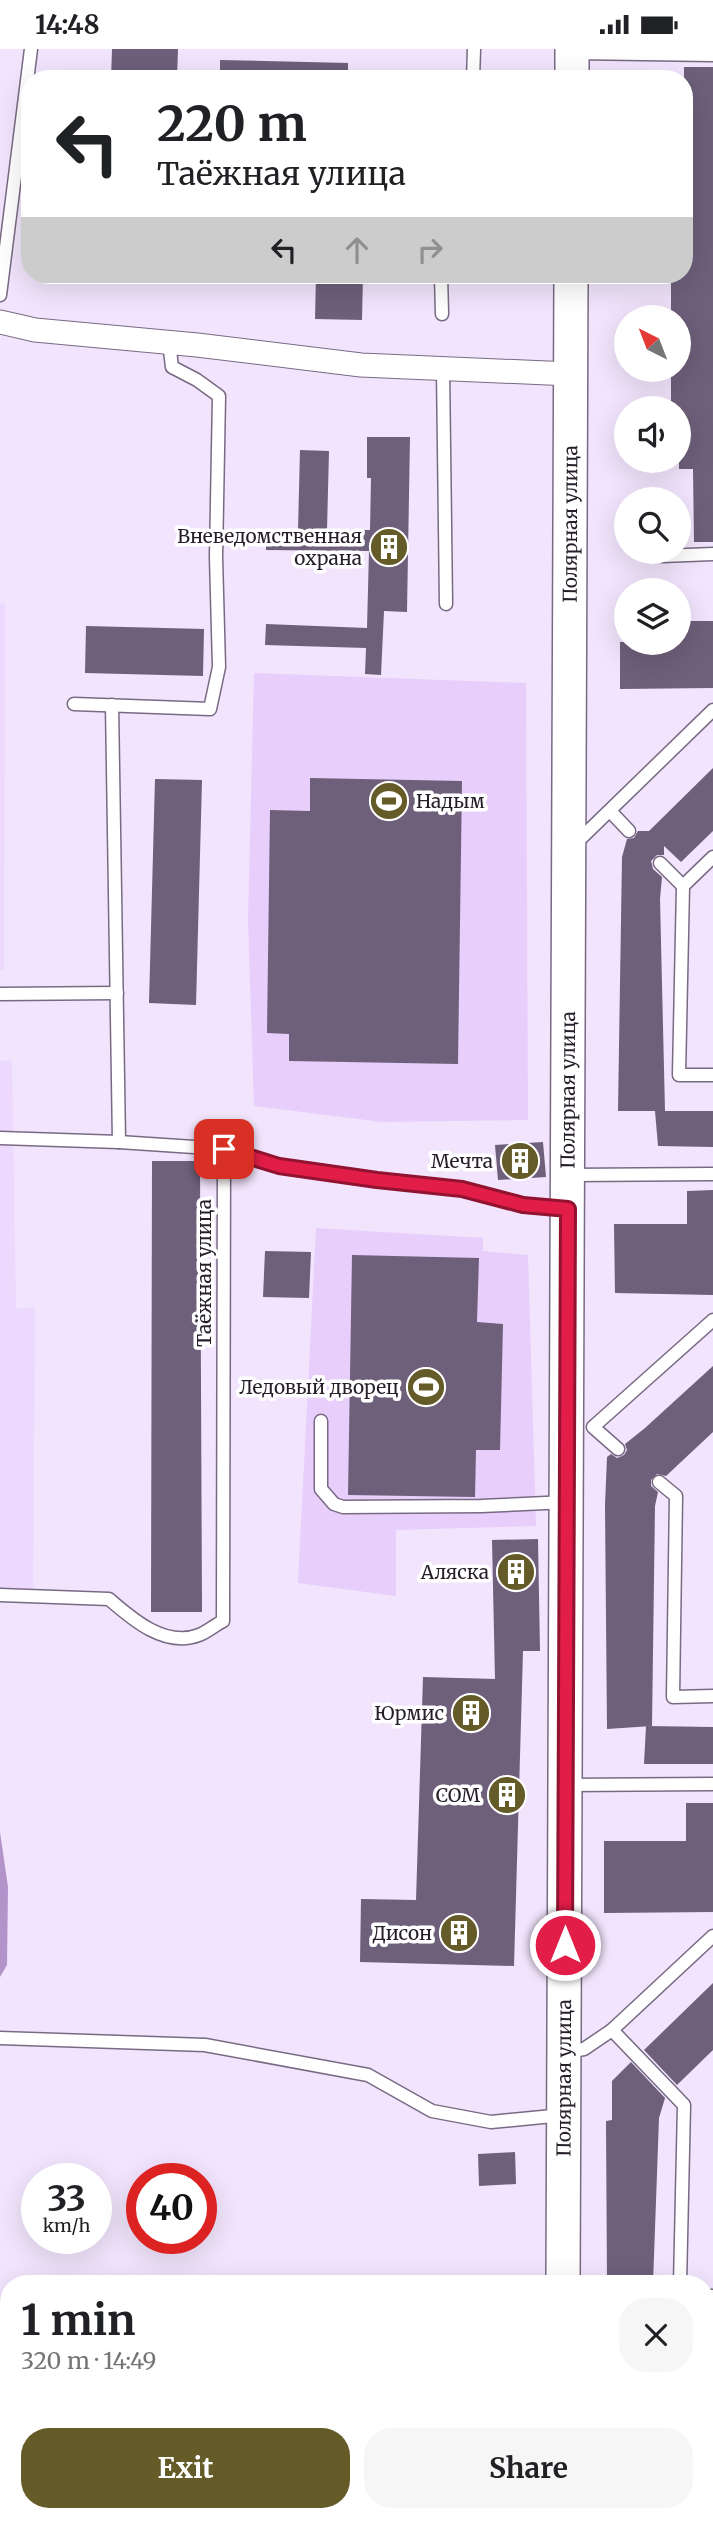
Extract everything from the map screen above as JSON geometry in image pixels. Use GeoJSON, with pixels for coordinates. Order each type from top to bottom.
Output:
{"type":"FeatureCollection","features":[{"type":"Feature","properties":{"kind":"street","name":"Полярная улица"},"geometry":{"type":"LineString","coordinates":[[563,2275],[567,1502],[580,1428],[568,1209],[571,284]]}},
{"type":"Feature","properties":{"kind":"street"},"geometry":{"type":"LineString","coordinates":[[0,322],[35,330],[169,342],[361,365],[570,374]]}},
{"type":"Feature","properties":{"kind":"lane"},"geometry":{"type":"LineString","coordinates":[[28,70],[31,49]]}},
{"type":"Feature","properties":{"kind":"lane"},"geometry":{"type":"LineString","coordinates":[[473,70],[474,49]]}},
{"type":"Feature","properties":{"kind":"lane"},"geometry":{"type":"LineString","coordinates":[[572,60],[713,55]]}},
{"type":"Feature","properties":{"kind":"lane"},"geometry":{"type":"LineString","coordinates":[[0,295],[21,128]]}},
{"type":"Feature","properties":{"kind":"lane"},"geometry":{"type":"LineString","coordinates":[[441,284],[442,314]]}},
{"type":"Feature","properties":{"kind":"lane"},"geometry":{"type":"LineString","coordinates":[[74,704],[210,709],[219,667],[216,557],[219,397],[197,380],[172,367],[169,342]]}},
{"type":"Feature","properties":{"kind":"lane"},"geometry":{"type":"LineString","coordinates":[[443,369],[446,604]]}},
{"type":"Feature","properties":{"kind":"lane"},"geometry":{"type":"LineString","coordinates":[[691,555],[713,554]]}},
{"type":"Feature","properties":{"kind":"lane"},"geometry":{"type":"LineString","coordinates":[[112,705],[119,1142]]}},
{"type":"Feature","properties":{"kind":"lane"},"geometry":{"type":"LineString","coordinates":[[569,850],[713,710]]}},
{"type":"Feature","properties":{"kind":"lane"},"geometry":{"type":"LineString","coordinates":[[610,811],[629,831]]}},
{"type":"Feature","properties":{"kind":"lane"},"geometry":{"type":"LineString","coordinates":[[713,857],[683,886],[679,1075],[713,1075]]}},
{"type":"Feature","properties":{"kind":"lane"},"geometry":{"type":"LineString","coordinates":[[660,863],[683,886]]}},
{"type":"Feature","properties":{"kind":"lane"},"geometry":{"type":"LineString","coordinates":[[0,994],[117,993]]}},
{"type":"Feature","properties":{"kind":"lane"},"geometry":{"type":"LineString","coordinates":[[0,1138],[224,1149],[279,1166],[462,1189],[523,1205],[568,1209]]}},
{"type":"Feature","properties":{"kind":"lane","name":"Таёжная улица"},"geometry":{"type":"LineString","coordinates":[[0,1595],[109,1598],[134,1621],[166,1637],[197,1636],[223,1621],[224,1149]]}},
{"type":"Feature","properties":{"kind":"lane"},"geometry":{"type":"LineString","coordinates":[[568,1175],[713,1174]]}},
{"type":"Feature","properties":{"kind":"lane"},"geometry":{"type":"LineString","coordinates":[[618,1449],[580,1428],[713,1319]]}},
{"type":"Feature","properties":{"kind":"lane"},"geometry":{"type":"LineString","coordinates":[[321,1421],[321,1489],[334,1504],[343,1507],[567,1502]]}},
{"type":"Feature","properties":{"kind":"lane"},"geometry":{"type":"LineString","coordinates":[[659,1482],[676,1496],[673,1697],[713,1696]]}},
{"type":"Feature","properties":{"kind":"lane"},"geometry":{"type":"LineString","coordinates":[[566,1785],[713,1784]]}},
{"type":"Feature","properties":{"kind":"lane"},"geometry":{"type":"LineString","coordinates":[[565,2052],[584,2049],[612,2030],[713,1936]]}},
{"type":"Feature","properties":{"kind":"lane"},"geometry":{"type":"LineString","coordinates":[[612,2030],[684,2105],[680,2275]]}},
{"type":"Feature","properties":{"kind":"lane"},"geometry":{"type":"LineString","coordinates":[[0,2038],[205,2045],[368,2075],[432,2111],[491,2122],[565,2115]]}},
{"type":"Feature","properties":{"kind":"shaded area"},"geometry":{"type":"Polygon","coordinates":[[[0,603],[5,604],[4,970],[0,970],[0,603]]]}},
{"type":"Feature","properties":{"kind":"shaded area","name":"Надым"},"geometry":{"type":"Polygon","coordinates":[[[254,673],[526,683],[528,1120],[382,1122],[254,1106],[248,920],[254,673]]]}},
{"type":"Feature","properties":{"kind":"shaded area"},"geometry":{"type":"Polygon","coordinates":[[[12,1060],[16,1309],[35,1307],[33,1589],[0,1589],[0,1061],[12,1060]]]}},
{"type":"Feature","properties":{"kind":"shaded area"},"geometry":{"type":"Polygon","coordinates":[[[316,1228],[483,1238],[483,1251],[528,1255],[536,1526],[396,1530],[396,1596],[298,1583],[316,1228]]]}},
{"type":"Feature","properties":{"kind":"shaded area"},"geometry":{"type":"Polygon","coordinates":[[[0,1832],[8,1887],[7,1965],[0,1977],[0,1832]]]}},
{"type":"Feature","properties":{"kind":"building"},"geometry":{"type":"Polygon","coordinates":[[[112,49],[178,49],[177,70],[111,70],[112,49]]]}},
{"type":"Feature","properties":{"kind":"building"},"geometry":{"type":"Polygon","coordinates":[[[220,60],[348,63],[348,70],[220,70],[220,60]]]}},
{"type":"Feature","properties":{"kind":"building"},"geometry":{"type":"Polygon","coordinates":[[[684,67],[713,67],[713,542],[694,542],[691,396],[671,396],[671,382],[691,382],[691,305],[671,305],[671,284],[693,284],[693,70],[684,70],[684,67]]]}},
{"type":"Feature","properties":{"kind":"building"},"geometry":{"type":"Polygon","coordinates":[[[316,284],[363,284],[362,320],[315,319],[316,284]]]}},
{"type":"Feature","properties":{"kind":"building"},"geometry":{"type":"Polygon","coordinates":[[[367,437],[410,437],[407,612],[384,611],[381,675],[365,674],[366,648],[265,645],[266,624],[367,628],[369,551],[266,550],[266,530],[298,530],[300,450],[329,451],[327,530],[370,530],[371,478],[367,478],[367,437]]]}},
{"type":"Feature","properties":{"kind":"building"},"geometry":{"type":"Polygon","coordinates":[[[691,621],[713,621],[713,688],[620,689],[620,655],[691,655],[691,621]]]}},
{"type":"Feature","properties":{"kind":"building"},"geometry":{"type":"Polygon","coordinates":[[[86,626],[204,629],[203,676],[85,673],[86,626]]]}},
{"type":"Feature","properties":{"kind":"building"},"geometry":{"type":"Polygon","coordinates":[[[713,768],[713,831],[681,862],[664,846],[664,855],[657,855],[651,861],[653,869],[662,877],[660,899],[665,1111],[713,1111],[713,1147],[658,1146],[655,1111],[618,1111],[622,857],[627,839],[634,838],[638,831],[649,831],[713,768]]]}},
{"type":"Feature","properties":{"kind":"building"},"geometry":{"type":"Polygon","coordinates":[[[310,778],[462,781],[458,1064],[289,1061],[289,1034],[267,1033],[270,810],[310,811],[310,778]]]}},
{"type":"Feature","properties":{"kind":"building"},"geometry":{"type":"Polygon","coordinates":[[[155,779],[202,780],[196,1005],[149,1003],[155,779]]]}},
{"type":"Feature","properties":{"kind":"building","name":"Мечта"},"geometry":{"type":"Polygon","coordinates":[[[543,1142],[546,1177],[498,1180],[495,1145],[543,1142]]]}},
{"type":"Feature","properties":{"kind":"building"},"geometry":{"type":"Polygon","coordinates":[[[152,1161],[200,1161],[202,1612],[151,1612],[152,1161]]]}},
{"type":"Feature","properties":{"kind":"building"},"geometry":{"type":"Polygon","coordinates":[[[713,1190],[713,1295],[615,1293],[614,1224],[687,1224],[687,1191],[713,1190]]]}},
{"type":"Feature","properties":{"kind":"building"},"geometry":{"type":"Polygon","coordinates":[[[265,1251],[311,1252],[309,1298],[263,1297],[265,1251]]]}},
{"type":"Feature","properties":{"kind":"building","name":"Ледовый дворец"},"geometry":{"type":"Polygon","coordinates":[[[352,1255],[479,1258],[477,1322],[503,1324],[500,1450],[476,1450],[475,1497],[348,1495],[352,1255]]]}},
{"type":"Feature","properties":{"kind":"building"},"geometry":{"type":"Polygon","coordinates":[[[713,1366],[713,1432],[666,1476],[657,1474],[651,1480],[651,1486],[658,1492],[655,1506],[652,1726],[607,1729],[607,1457],[611,1454],[617,1458],[624,1455],[627,1450],[625,1444],[713,1366]]]}},
{"type":"Feature","properties":{"kind":"building"},"geometry":{"type":"Polygon","coordinates":[[[538,1539],[540,1651],[523,1651],[514,1966],[360,1962],[361,1899],[416,1900],[423,1677],[495,1679],[492,1540],[538,1539]]]}},
{"type":"Feature","properties":{"kind":"building"},"geometry":{"type":"Polygon","coordinates":[[[646,1726],[713,1727],[713,1764],[644,1764],[646,1726]]]}},
{"type":"Feature","properties":{"kind":"building"},"geometry":{"type":"Polygon","coordinates":[[[686,1803],[713,1803],[713,1912],[604,1913],[604,1841],[686,1841],[686,1803]]]}},
{"type":"Feature","properties":{"kind":"building"},"geometry":{"type":"Polygon","coordinates":[[[713,1983],[713,2050],[677,2085],[644,2050],[713,1983]]]}},
{"type":"Feature","properties":{"kind":"building"},"geometry":{"type":"Polygon","coordinates":[[[631,2062],[665,2098],[659,2118],[653,2275],[607,2275],[606,2121],[612,2120],[612,2081],[631,2062]]]}},
{"type":"Feature","properties":{"kind":"building"},"geometry":{"type":"Polygon","coordinates":[[[515,2152],[516,2184],[479,2186],[478,2154],[515,2152]]]}},
{"type":"Feature","properties":{"kind":"place","name":"Вневедомственная охрана"},"geometry":{"type":"Point","coordinates":[389,547]}},
{"type":"Feature","properties":{"kind":"place","name":"Надым"},"geometry":{"type":"Point","coordinates":[389,801]}},
{"type":"Feature","properties":{"kind":"place","name":"Мечта"},"geometry":{"type":"Point","coordinates":[520,1161]}},
{"type":"Feature","properties":{"kind":"place","name":"Ледовый дворец"},"geometry":{"type":"Point","coordinates":[426,1387]}},
{"type":"Feature","properties":{"kind":"place","name":"Аляска"},"geometry":{"type":"Point","coordinates":[516,1572]}},
{"type":"Feature","properties":{"kind":"place","name":"Юрмис"},"geometry":{"type":"Point","coordinates":[471,1713]}},
{"type":"Feature","properties":{"kind":"place","name":"СОМ"},"geometry":{"type":"Point","coordinates":[507,1795]}},
{"type":"Feature","properties":{"kind":"place","name":"Дисон"},"geometry":{"type":"Point","coordinates":[459,1933]}},
{"type":"Feature","properties":{"kind":"route"},"geometry":{"type":"LineString","coordinates":[[224,1149],[279,1166],[462,1189],[523,1205],[568,1209],[565,1945]]}}]}
